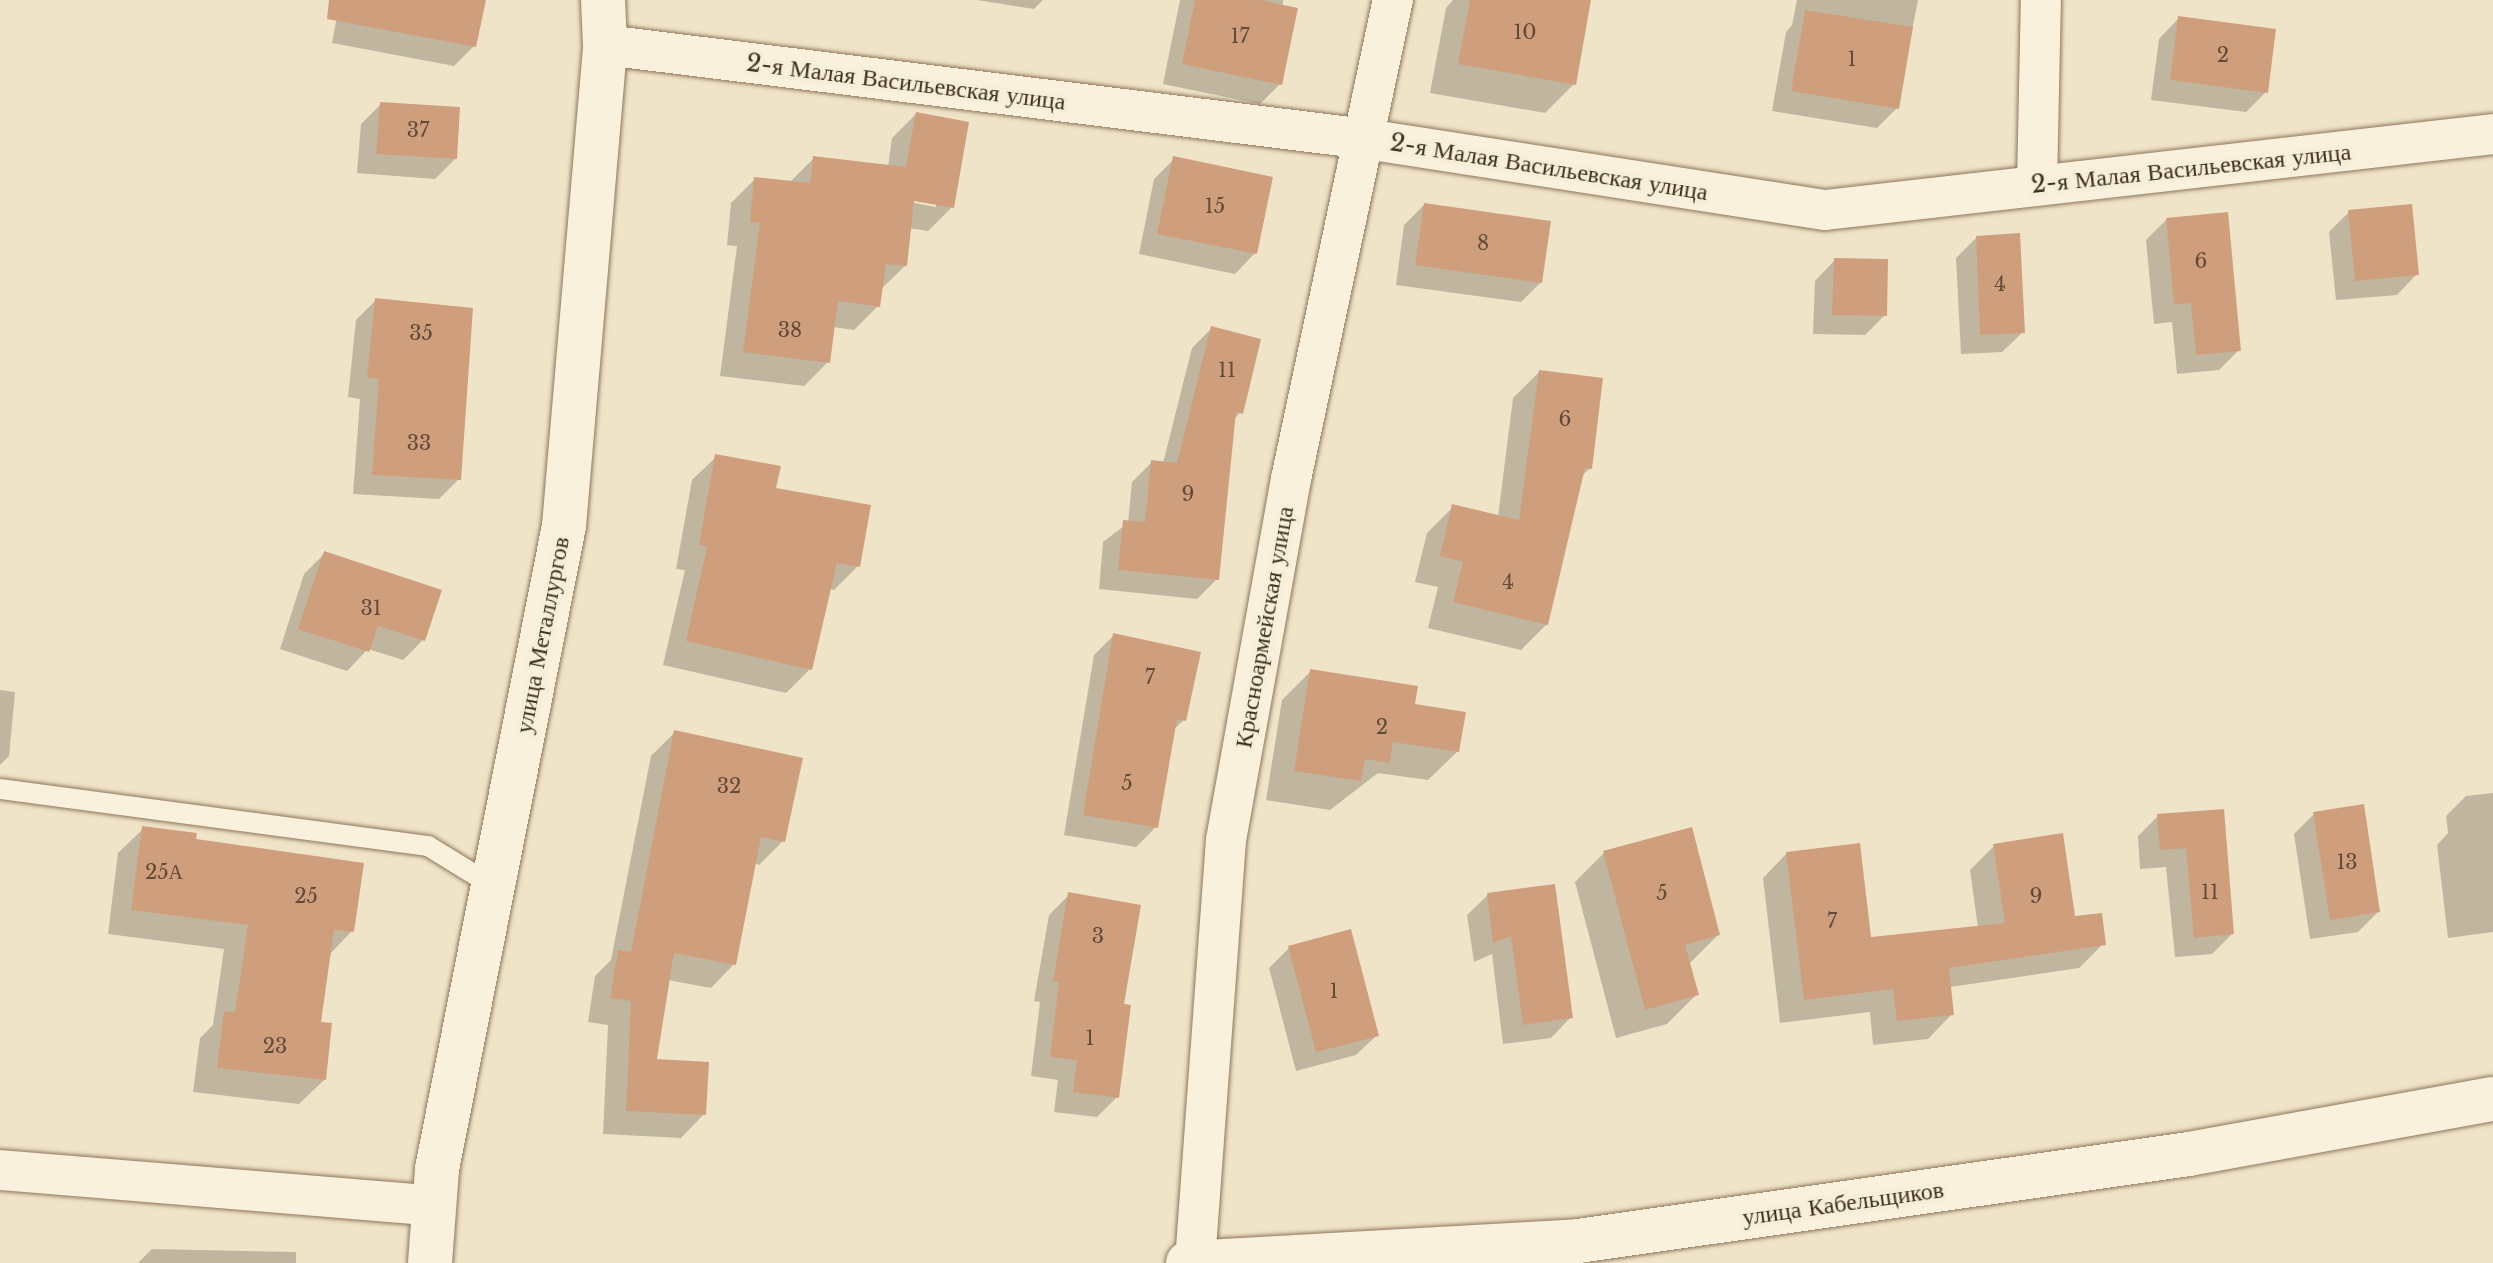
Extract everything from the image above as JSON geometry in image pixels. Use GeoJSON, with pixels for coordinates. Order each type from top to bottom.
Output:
{"type":"FeatureCollection","features":[{"type":"Feature","properties":{"kind":"street","name":"улица Металлургов"},"geometry":{"type":"LineString","coordinates":[[430,1263],[434,1206],[564,526],[605,45],[603,0]]}},
{"type":"Feature","properties":{"kind":"street","name":"Красноармейская улица"},"geometry":{"type":"LineString","coordinates":[[1195,1263],[1226,840],[1291,479],[1366,139],[1393,0]]}},
{"type":"Feature","properties":{"kind":"street"},"geometry":{"type":"LineString","coordinates":[[2037,185],[2041,0]]}},
{"type":"Feature","properties":{"kind":"street","name":"2-я Малая Васильевская улица"},"geometry":{"type":"LineString","coordinates":[[605,45],[1366,139],[1825,210],[2493,134]]}},
{"type":"Feature","properties":{"kind":"street","name":"улица Кабельщиков"},"geometry":{"type":"LineString","coordinates":[[1188,1263],[1578,1241],[2189,1154],[2493,1099]]}},
{"type":"Feature","properties":{"kind":"street"},"geometry":{"type":"LineString","coordinates":[[0,1170],[434,1206]]}},
{"type":"Feature","properties":{"kind":"lane"},"geometry":{"type":"LineString","coordinates":[[0,789],[428,846],[493,886]]}},
{"type":"Feature","properties":{"kind":"building"},"geometry":{"type":"Polygon","coordinates":[[[329,0],[486,0],[476,47],[327,19],[329,0]]]}},
{"type":"Feature","properties":{"kind":"building"},"geometry":{"type":"Polygon","coordinates":[[[1195,0],[1260,0],[1298,8],[1282,85],[1182,64],[1195,0]]]}},
{"type":"Feature","properties":{"kind":"building"},"geometry":{"type":"Polygon","coordinates":[[[1470,0],[1591,0],[1576,85],[1458,64],[1470,0]]]}},
{"type":"Feature","properties":{"kind":"building"},"geometry":{"type":"Polygon","coordinates":[[[1805,10],[1913,27],[1899,109],[1791,91],[1805,10]]]}},
{"type":"Feature","properties":{"kind":"building"},"geometry":{"type":"Polygon","coordinates":[[[2178,16],[2276,29],[2268,93],[2170,80],[2178,16]]]}},
{"type":"Feature","properties":{"kind":"building"},"geometry":{"type":"Polygon","coordinates":[[[380,102],[460,107],[457,159],[376,154],[380,102]]]}},
{"type":"Feature","properties":{"kind":"building"},"geometry":{"type":"Polygon","coordinates":[[[916,112],[969,122],[954,208],[914,201],[907,266],[886,264],[880,307],[838,301],[830,363],[743,352],[760,223],[750,222],[754,177],[810,183],[813,156],[906,167],[916,112]]]}},
{"type":"Feature","properties":{"kind":"building"},"geometry":{"type":"Polygon","coordinates":[[[1173,156],[1273,177],[1257,254],[1157,234],[1173,156]]]}},
{"type":"Feature","properties":{"kind":"building"},"geometry":{"type":"Polygon","coordinates":[[[1424,203],[1551,221],[1542,283],[1415,265],[1424,203]]]}},
{"type":"Feature","properties":{"kind":"building"},"geometry":{"type":"Polygon","coordinates":[[[2412,204],[2419,275],[2355,281],[2348,210],[2412,204]]]}},
{"type":"Feature","properties":{"kind":"building"},"geometry":{"type":"Polygon","coordinates":[[[2228,212],[2241,351],[2196,355],[2191,303],[2174,305],[2166,218],[2228,212]]]}},
{"type":"Feature","properties":{"kind":"building"},"geometry":{"type":"Polygon","coordinates":[[[2020,233],[2025,333],[1980,335],[1976,236],[2020,233]]]}},
{"type":"Feature","properties":{"kind":"building"},"geometry":{"type":"Polygon","coordinates":[[[1834,258],[1888,259],[1887,316],[1832,315],[1834,258]]]}},
{"type":"Feature","properties":{"kind":"building"},"geometry":{"type":"Polygon","coordinates":[[[375,298],[473,308],[461,480],[372,475],[379,379],[367,378],[375,298]]]}},
{"type":"Feature","properties":{"kind":"building"},"geometry":{"type":"Polygon","coordinates":[[[1211,326],[1261,339],[1243,414],[1236,412],[1219,580],[1118,570],[1123,520],[1145,522],[1151,460],[1177,463],[1211,326]]]}},
{"type":"Feature","properties":{"kind":"building"},"geometry":{"type":"Polygon","coordinates":[[[1539,370],[1603,378],[1592,469],[1585,468],[1548,625],[1453,602],[1463,562],[1440,556],[1452,504],[1519,520],[1539,370]]]}},
{"type":"Feature","properties":{"kind":"building"},"geometry":{"type":"Polygon","coordinates":[[[715,454],[781,466],[776,488],[871,505],[860,567],[837,563],[812,670],[686,641],[707,547],[699,545],[715,454]]]}},
{"type":"Feature","properties":{"kind":"building"},"geometry":{"type":"Polygon","coordinates":[[[324,551],[442,590],[425,641],[378,626],[369,652],[298,629],[324,551]]]}},
{"type":"Feature","properties":{"kind":"building"},"geometry":{"type":"Polygon","coordinates":[[[1113,633],[1201,652],[1186,721],[1177,719],[1158,828],[1083,815],[1113,633]]]}},
{"type":"Feature","properties":{"kind":"building"},"geometry":{"type":"Polygon","coordinates":[[[1310,669],[1418,686],[1415,704],[1466,712],[1459,752],[1393,742],[1390,763],[1365,759],[1361,781],[1294,771],[1310,669]]]}},
{"type":"Feature","properties":{"kind":"building"},"geometry":{"type":"Polygon","coordinates":[[[674,730],[803,758],[785,842],[761,837],[736,965],[674,953],[657,1059],[709,1062],[706,1115],[626,1111],[631,1001],[610,998],[618,950],[631,952],[674,730]]]}},
{"type":"Feature","properties":{"kind":"building"},"geometry":{"type":"Polygon","coordinates":[[[2364,804],[2380,912],[2330,920],[2313,812],[2364,804]]]}},
{"type":"Feature","properties":{"kind":"building"},"geometry":{"type":"Polygon","coordinates":[[[2224,809],[2234,934],[2194,938],[2186,848],[2160,850],[2157,814],[2224,809]]]}},
{"type":"Feature","properties":{"kind":"building"},"geometry":{"type":"Polygon","coordinates":[[[142,826],[197,833],[196,839],[364,863],[354,932],[334,930],[321,1022],[332,1023],[326,1080],[217,1068],[224,1011],[235,1012],[248,925],[131,910],[142,826]]]}},
{"type":"Feature","properties":{"kind":"building"},"geometry":{"type":"Polygon","coordinates":[[[1692,827],[1720,935],[1685,945],[1699,995],[1645,1010],[1603,851],[1692,827]]]}},
{"type":"Feature","properties":{"kind":"building"},"geometry":{"type":"Polygon","coordinates":[[[2063,833],[2075,916],[2102,913],[2106,945],[1949,968],[1954,1015],[1897,1021],[1893,989],[1804,1000],[1786,852],[1860,843],[1871,937],[2005,923],[1993,844],[2063,833]]]}},
{"type":"Feature","properties":{"kind":"building"},"geometry":{"type":"Polygon","coordinates":[[[1555,884],[1573,1018],[1523,1025],[1511,936],[1493,943],[1487,893],[1555,884]]]}},
{"type":"Feature","properties":{"kind":"building"},"geometry":{"type":"Polygon","coordinates":[[[1068,892],[1141,905],[1124,1004],[1131,1005],[1119,1098],[1073,1092],[1077,1060],[1050,1057],[1059,982],[1053,981],[1068,892]]]}},
{"type":"Feature","properties":{"kind":"building"},"geometry":{"type":"Polygon","coordinates":[[[1351,929],[1379,1036],[1316,1052],[1288,946],[1351,929]]]}}]}
